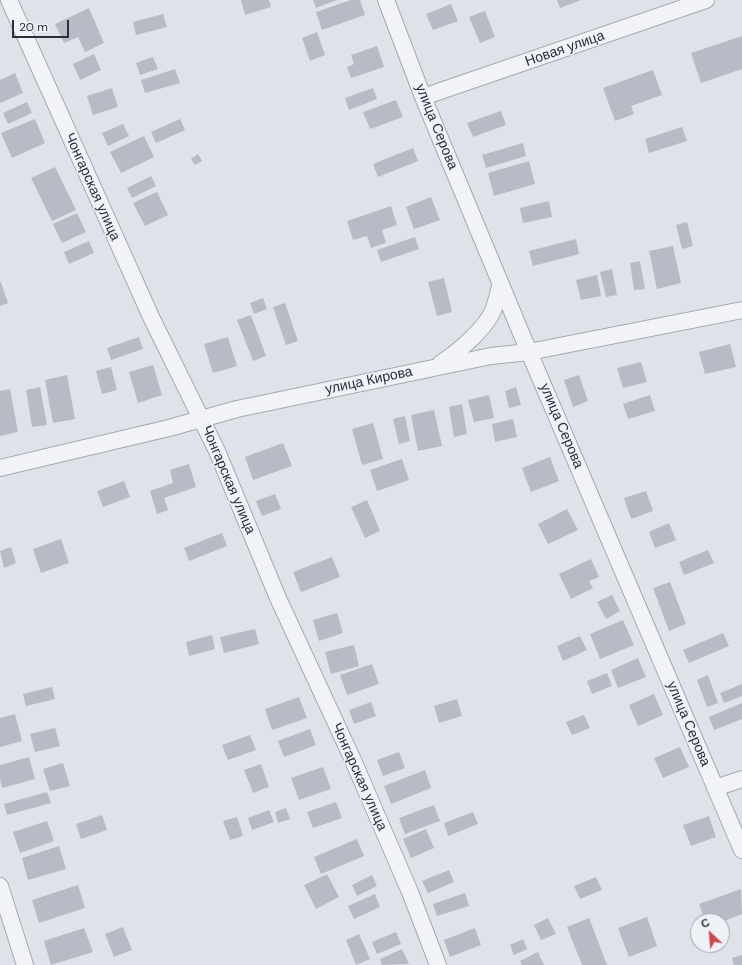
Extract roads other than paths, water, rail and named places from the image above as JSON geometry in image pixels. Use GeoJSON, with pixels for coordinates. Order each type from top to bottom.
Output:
{"type":"FeatureCollection","features":[{"type":"Feature","properties":{"kind":"street","name":"Чонгарская улица"},"geometry":{"type":"LineString","coordinates":[[9,0],[152,319],[202,418],[278,598],[352,758],[410,892],[438,965]]}},
{"type":"Feature","properties":{"kind":"street","name":"улица Серова"},"geometry":{"type":"LineString","coordinates":[[386,0],[423,97],[501,284],[742,850]]}},
{"type":"Feature","properties":{"kind":"street","name":"Новая улица"},"geometry":{"type":"LineString","coordinates":[[423,97],[706,0]]}},
{"type":"Feature","properties":{"kind":"street"},"geometry":{"type":"LineString","coordinates":[[434,368],[456,353],[482,325],[492,312],[501,284]]}},
{"type":"Feature","properties":{"kind":"street","name":"улица Кирова"},"geometry":{"type":"LineString","coordinates":[[0,468],[169,428],[237,409],[491,356],[530,352],[742,310]]}},
{"type":"Feature","properties":{"kind":"street"},"geometry":{"type":"LineString","coordinates":[[715,788],[742,779]]}},
{"type":"Feature","properties":{"kind":"street"},"geometry":{"type":"LineString","coordinates":[[0,886],[24,965]]}}]}
